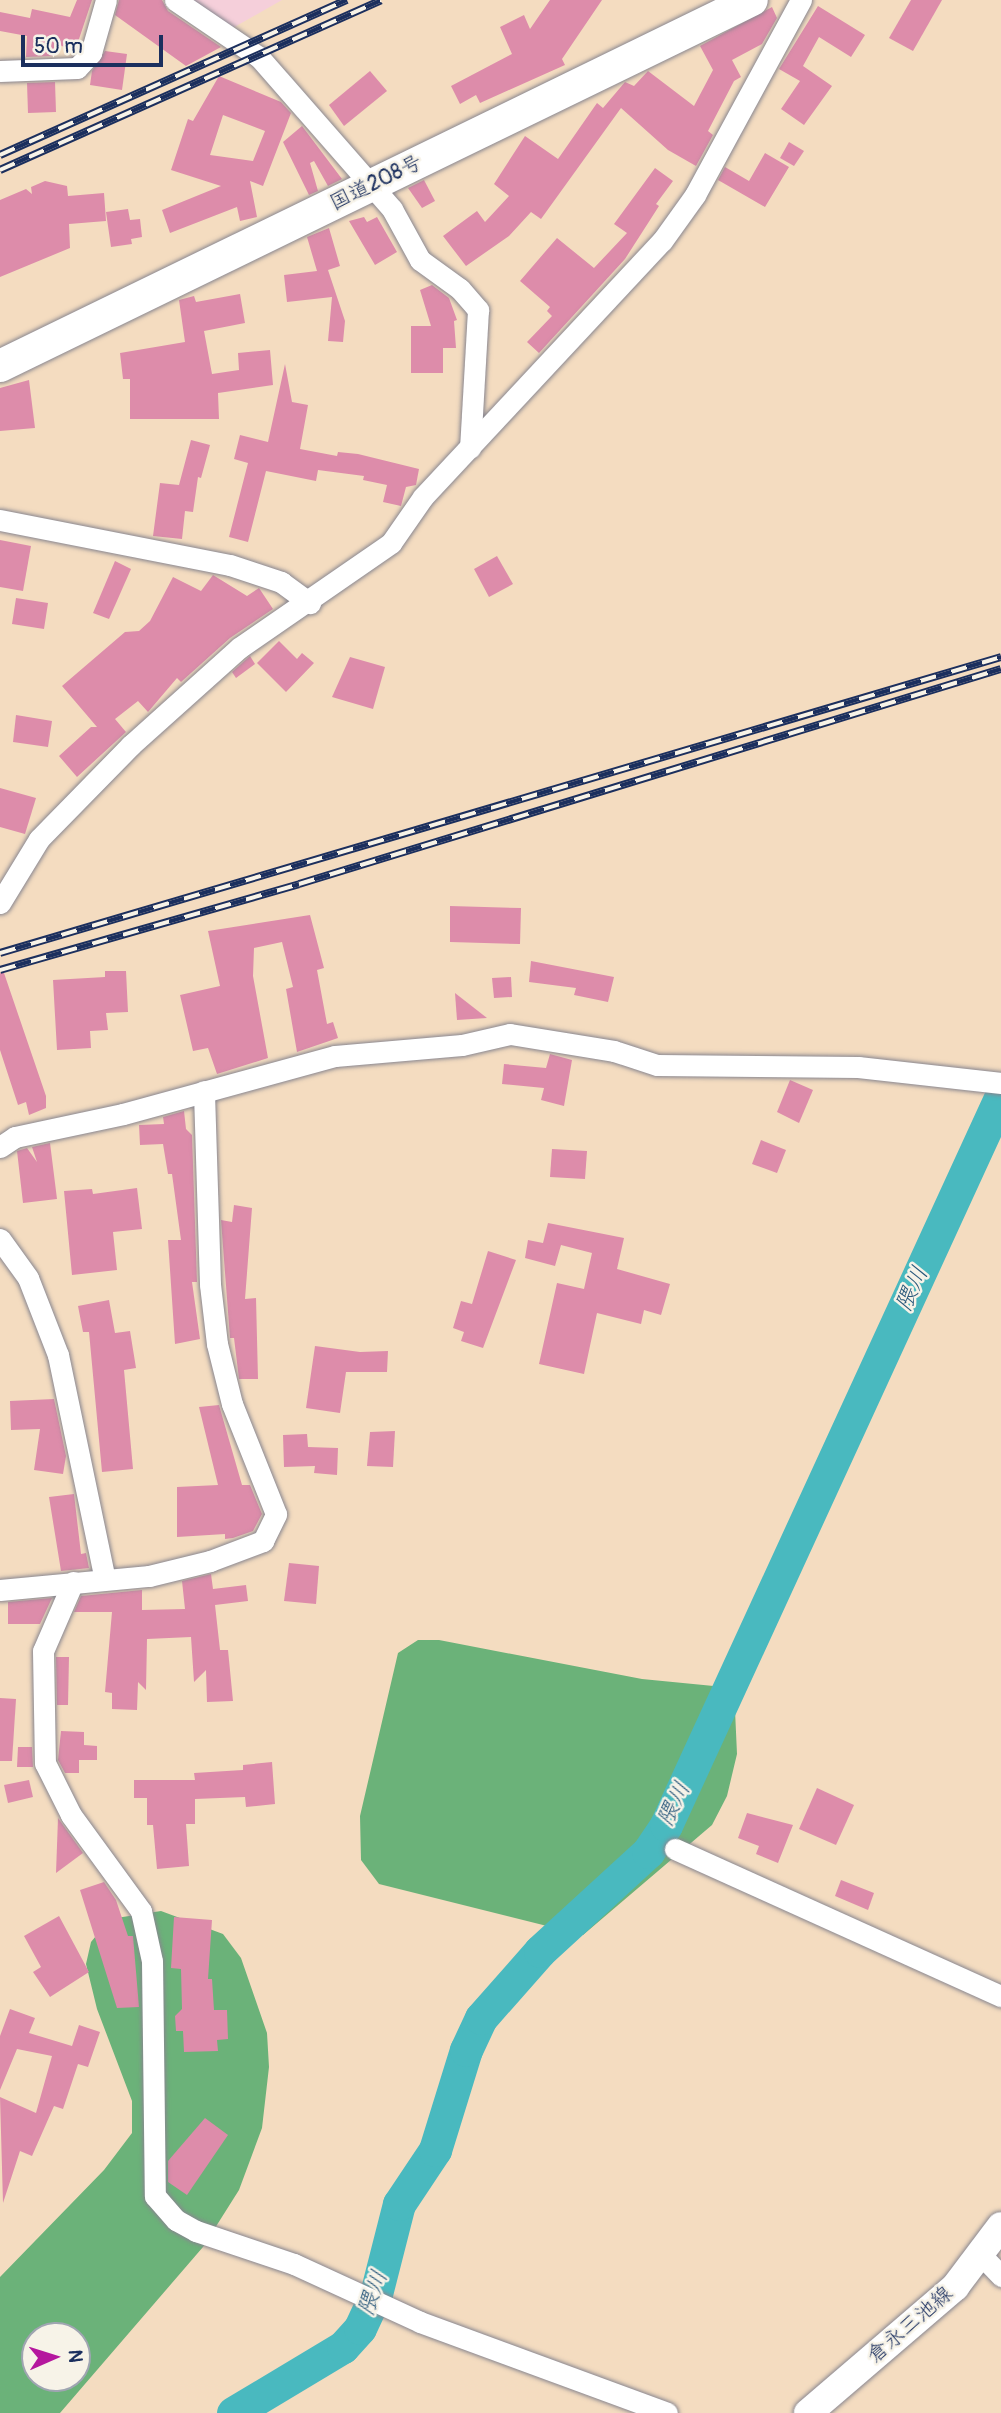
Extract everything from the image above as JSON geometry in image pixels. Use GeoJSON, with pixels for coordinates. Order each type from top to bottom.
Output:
{"type":"FeatureCollection","features":[{"type":"Feature","properties":{"kind":"highway","name":"国道208号"},"geometry":{"type":"LineString","coordinates":[[0,366],[752,0]]}},
{"type":"Feature","properties":{"kind":"main road","name":"倉永三池線"},"geometry":{"type":"LineString","coordinates":[[808,2413],[955,2287],[982,2256],[1001,2226]]}},
{"type":"Feature","properties":{"kind":"street"},"geometry":{"type":"LineString","coordinates":[[0,71],[77,68],[91,53],[106,0]]}},
{"type":"Feature","properties":{"kind":"street"},"geometry":{"type":"LineString","coordinates":[[175,0],[259,57],[408,231],[420,260],[460,289],[478,310],[470,448]]}},
{"type":"Feature","properties":{"kind":"street"},"geometry":{"type":"LineString","coordinates":[[0,903],[39,839],[71,802],[239,648],[310,603],[391,543],[423,497],[662,241],[695,195],[801,0]]}},
{"type":"Feature","properties":{"kind":"street"},"geometry":{"type":"LineString","coordinates":[[0,520],[230,565],[281,582],[310,603]]}},
{"type":"Feature","properties":{"kind":"street"},"geometry":{"type":"LineString","coordinates":[[0,1147],[15,1136],[204,1091],[335,1056],[461,1045],[510,1034],[614,1051],[657,1065],[858,1067],[1000,1083]]}},
{"type":"Feature","properties":{"kind":"street"},"geometry":{"type":"LineString","coordinates":[[0,1590],[149,1576],[262,1542],[276,1514],[232,1404],[217,1344],[210,1284],[204,1091]]}},
{"type":"Feature","properties":{"kind":"street"},"geometry":{"type":"LineString","coordinates":[[0,1239],[28,1278],[58,1355],[104,1579]]}},
{"type":"Feature","properties":{"kind":"street"},"geometry":{"type":"LineString","coordinates":[[74,1582],[43,1651],[45,1763],[71,1815],[141,1911],[152,1961],[155,2196],[176,2220],[196,2231],[294,2264],[420,2322],[667,2413]]}},
{"type":"Feature","properties":{"kind":"street"},"geometry":{"type":"LineString","coordinates":[[675,1849],[1001,1996]]}},
{"type":"Feature","properties":{"kind":"street"},"geometry":{"type":"LineString","coordinates":[[982,2256],[1001,2276]]}},
{"type":"Feature","properties":{"kind":"shaded area"},"geometry":{"type":"Polygon","coordinates":[[[191,0],[282,0],[231,29],[191,0]]]}},
{"type":"Feature","properties":{"kind":"green space"},"geometry":{"type":"Polygon","coordinates":[[[418,1640],[439,1640],[642,1679],[734,1688],[737,1754],[727,1796],[712,1825],[583,1935],[379,1884],[361,1860],[360,1816],[398,1653],[418,1640]]]}},
{"type":"Feature","properties":{"kind":"green space"},"geometry":{"type":"Polygon","coordinates":[[[161,1911],[223,1934],[241,1958],[267,2033],[269,2067],[262,2128],[239,2190],[203,2247],[91,2377],[91,2322],[21,2322],[21,2392],[78,2392],[60,2413],[0,2413],[0,2277],[104,2170],[132,2133],[132,2101],[97,2009],[86,1964],[91,1942],[110,1919],[161,1911]]]}},
{"type":"Feature","properties":{"kind":"building"},"geometry":{"type":"Polygon","coordinates":[[[77,0],[92,0],[75,51],[54,43],[54,56],[26,57],[27,36],[0,31],[0,12],[30,18],[32,9],[70,17],[77,0]]]}},
{"type":"Feature","properties":{"kind":"building"},"geometry":{"type":"Polygon","coordinates":[[[119,0],[162,0],[168,11],[221,47],[186,66],[115,15],[119,0]]]}},
{"type":"Feature","properties":{"kind":"building"},"geometry":{"type":"Polygon","coordinates":[[[550,0],[602,0],[562,59],[565,65],[480,103],[476,95],[460,104],[451,86],[512,54],[500,27],[524,15],[530,29],[550,0]]]}},
{"type":"Feature","properties":{"kind":"building"},"geometry":{"type":"Polygon","coordinates":[[[911,0],[942,0],[913,51],[889,38],[911,0]]]}},
{"type":"Feature","properties":{"kind":"building"},"geometry":{"type":"Polygon","coordinates":[[[818,6],[865,35],[851,57],[819,37],[803,66],[832,86],[804,125],[781,109],[800,81],[779,69],[818,6]]]}},
{"type":"Feature","properties":{"kind":"building"},"geometry":{"type":"Polygon","coordinates":[[[772,7],[777,18],[762,44],[732,60],[741,77],[734,81],[708,131],[713,135],[696,166],[668,150],[621,108],[541,219],[531,212],[509,236],[466,266],[443,236],[477,211],[485,222],[509,196],[494,184],[525,136],[558,159],[597,103],[603,108],[625,82],[634,86],[648,71],[694,106],[713,70],[700,46],[772,7]]]}},
{"type":"Feature","properties":{"kind":"building"},"geometry":{"type":"Polygon","coordinates":[[[105,51],[127,54],[122,90],[90,85],[92,71],[105,51]]]}},
{"type":"Feature","properties":{"kind":"building"},"geometry":{"type":"Polygon","coordinates":[[[370,71],[387,91],[344,126],[329,105],[370,71]]]}},
{"type":"Feature","properties":{"kind":"building"},"geometry":{"type":"Polygon","coordinates":[[[219,76],[281,102],[291,113],[263,186],[250,181],[257,217],[240,221],[237,207],[170,233],[162,210],[221,186],[171,170],[188,119],[193,121],[219,76]],[[223,115],[210,155],[253,161],[265,131],[223,115]]]}},
{"type":"Feature","properties":{"kind":"building"},"geometry":{"type":"Polygon","coordinates":[[[55,82],[56,112],[28,113],[27,83],[55,82]]]}},
{"type":"Feature","properties":{"kind":"building"},"geometry":{"type":"Polygon","coordinates":[[[302,126],[342,179],[328,186],[314,161],[310,163],[318,191],[309,195],[283,142],[302,126]]]}},
{"type":"Feature","properties":{"kind":"building"},"geometry":{"type":"Polygon","coordinates":[[[789,142],[804,151],[794,166],[780,158],[789,142]]]}},
{"type":"Feature","properties":{"kind":"building"},"geometry":{"type":"Polygon","coordinates":[[[765,153],[789,167],[765,207],[718,180],[725,167],[749,181],[765,153]]]}},
{"type":"Feature","properties":{"kind":"building"},"geometry":{"type":"Polygon","coordinates":[[[655,168],[673,181],[656,204],[659,206],[625,259],[539,353],[527,342],[552,316],[547,311],[550,307],[520,281],[557,238],[594,268],[627,233],[614,224],[655,168]]]}},
{"type":"Feature","properties":{"kind":"building"},"geometry":{"type":"Polygon","coordinates":[[[424,180],[435,201],[422,208],[408,188],[424,180]]]}},
{"type":"Feature","properties":{"kind":"building"},"geometry":{"type":"Polygon","coordinates":[[[45,181],[67,186],[68,196],[104,193],[106,221],[69,224],[70,248],[0,277],[0,200],[26,189],[32,194],[31,187],[45,181]]]}},
{"type":"Feature","properties":{"kind":"building"},"geometry":{"type":"Polygon","coordinates":[[[128,209],[130,220],[140,219],[142,237],[131,239],[132,244],[111,247],[106,212],[128,209]]]}},
{"type":"Feature","properties":{"kind":"building"},"geometry":{"type":"Polygon","coordinates":[[[364,217],[367,222],[377,217],[397,252],[375,265],[349,221],[364,217]]]}},
{"type":"Feature","properties":{"kind":"building"},"geometry":{"type":"Polygon","coordinates":[[[329,228],[340,266],[328,270],[345,321],[343,342],[328,341],[332,297],[287,302],[284,275],[317,271],[307,237],[329,228]]]}},
{"type":"Feature","properties":{"kind":"building"},"geometry":{"type":"Polygon","coordinates":[[[432,285],[449,298],[457,320],[454,321],[456,348],[443,348],[443,373],[411,373],[411,326],[431,326],[420,290],[432,285]]]}},
{"type":"Feature","properties":{"kind":"building"},"geometry":{"type":"Polygon","coordinates":[[[240,294],[245,323],[204,331],[212,374],[239,370],[238,353],[270,350],[273,385],[218,393],[219,419],[130,419],[130,379],[123,379],[120,353],[185,342],[179,300],[194,296],[196,302],[240,294]]]}},
{"type":"Feature","properties":{"kind":"building"},"geometry":{"type":"Polygon","coordinates":[[[285,364],[292,402],[308,405],[300,449],[337,456],[338,452],[358,454],[419,469],[416,485],[406,487],[401,506],[383,502],[387,485],[363,480],[364,476],[318,470],[316,481],[266,471],[248,542],[229,537],[248,463],[234,459],[240,435],[268,442],[285,364]]]}},
{"type":"Feature","properties":{"kind":"building"},"geometry":{"type":"Polygon","coordinates":[[[29,380],[35,428],[0,431],[0,388],[29,380]]]}},
{"type":"Feature","properties":{"kind":"building"},"geometry":{"type":"Polygon","coordinates":[[[191,440],[210,445],[201,478],[198,477],[193,512],[185,511],[182,539],[153,536],[160,483],[179,485],[191,440]]]}},
{"type":"Feature","properties":{"kind":"building"},"geometry":{"type":"Polygon","coordinates":[[[0,540],[31,546],[23,591],[0,587],[0,540]]]}},
{"type":"Feature","properties":{"kind":"building"},"geometry":{"type":"Polygon","coordinates":[[[497,556],[513,584],[489,597],[474,569],[497,556]]]}},
{"type":"Feature","properties":{"kind":"building"},"geometry":{"type":"Polygon","coordinates":[[[115,561],[131,569],[109,619],[93,613],[115,561]]]}},
{"type":"Feature","properties":{"kind":"building"},"geometry":{"type":"Polygon","coordinates":[[[213,575],[247,596],[259,588],[273,609],[230,638],[181,682],[177,678],[148,712],[138,701],[115,719],[126,732],[77,777],[59,756],[91,727],[97,727],[62,686],[125,632],[139,631],[150,621],[173,577],[201,591],[213,575]]]}},
{"type":"Feature","properties":{"kind":"building"},"geometry":{"type":"Polygon","coordinates":[[[16,598],[48,603],[44,629],[12,624],[16,598]]]}},
{"type":"Feature","properties":{"kind":"building"},"geometry":{"type":"Polygon","coordinates":[[[279,641],[297,659],[302,653],[314,663],[286,692],[257,663],[279,641]]]}},
{"type":"Feature","properties":{"kind":"building"},"geometry":{"type":"Polygon","coordinates":[[[250,656],[255,664],[236,678],[232,672],[250,656]]]}},
{"type":"Feature","properties":{"kind":"building"},"geometry":{"type":"Polygon","coordinates":[[[350,657],[385,667],[373,709],[332,697],[350,657]]]}},
{"type":"Feature","properties":{"kind":"building"},"geometry":{"type":"Polygon","coordinates":[[[16,715],[52,721],[48,747],[13,742],[16,715]]]}},
{"type":"Feature","properties":{"kind":"building"},"geometry":{"type":"Polygon","coordinates":[[[0,788],[36,798],[25,834],[0,827],[0,788]]]}},
{"type":"Feature","properties":{"kind":"building"},"geometry":{"type":"Polygon","coordinates":[[[450,906],[521,908],[520,944],[450,942],[450,906]]]}},
{"type":"Feature","properties":{"kind":"building"},"geometry":{"type":"Polygon","coordinates":[[[310,915],[324,968],[317,970],[327,1024],[333,1022],[338,1038],[297,1052],[286,989],[293,987],[282,942],[254,948],[253,976],[268,1058],[217,1074],[208,1048],[193,1051],[180,995],[220,986],[208,931],[310,915]]]}},
{"type":"Feature","properties":{"kind":"building"},"geometry":{"type":"Polygon","coordinates":[[[531,961],[614,977],[608,1002],[574,995],[576,988],[529,982],[531,961]]]}},
{"type":"Feature","properties":{"kind":"building"},"geometry":{"type":"Polygon","coordinates":[[[105,971],[126,971],[128,1012],[106,1013],[108,1030],[90,1031],[91,1048],[57,1050],[53,980],[105,977],[105,971]]]}},
{"type":"Feature","properties":{"kind":"building"},"geometry":{"type":"Polygon","coordinates":[[[0,973],[4,973],[46,1096],[46,1108],[29,1115],[26,1102],[18,1105],[0,1050],[0,973]]]}},
{"type":"Feature","properties":{"kind":"building"},"geometry":{"type":"Polygon","coordinates":[[[511,977],[512,997],[494,998],[492,978],[511,977]]]}},
{"type":"Feature","properties":{"kind":"building"},"geometry":{"type":"Polygon","coordinates":[[[455,993],[487,1018],[457,1020],[455,993]]]}},
{"type":"Feature","properties":{"kind":"building"},"geometry":{"type":"Polygon","coordinates":[[[550,1054],[572,1060],[564,1106],[541,1100],[544,1088],[502,1084],[504,1064],[546,1068],[550,1054]]]}},
{"type":"Feature","properties":{"kind":"building"},"geometry":{"type":"Polygon","coordinates":[[[790,1080],[813,1090],[799,1123],[777,1112],[790,1080]]]}},
{"type":"Feature","properties":{"kind":"building"},"geometry":{"type":"Polygon","coordinates":[[[184,1111],[186,1129],[192,1135],[197,1282],[192,1282],[200,1339],[175,1344],[168,1240],[181,1240],[172,1174],[168,1174],[163,1144],[140,1145],[139,1125],[164,1124],[163,1117],[184,1111]]]}},
{"type":"Feature","properties":{"kind":"building"},"geometry":{"type":"Polygon","coordinates":[[[761,1140],[786,1150],[777,1173],[752,1164],[761,1140]]]}},
{"type":"Feature","properties":{"kind":"building"},"geometry":{"type":"Polygon","coordinates":[[[50,1143],[57,1199],[23,1203],[17,1151],[27,1148],[37,1162],[32,1147],[50,1143]]]}},
{"type":"Feature","properties":{"kind":"building"},"geometry":{"type":"Polygon","coordinates":[[[552,1149],[587,1151],[585,1179],[550,1177],[552,1149]]]}},
{"type":"Feature","properties":{"kind":"building"},"geometry":{"type":"Polygon","coordinates":[[[137,1188],[142,1229],[113,1232],[117,1270],[72,1275],[64,1191],[92,1189],[93,1194],[137,1188]]]}},
{"type":"Feature","properties":{"kind":"building"},"geometry":{"type":"Polygon","coordinates":[[[234,1205],[252,1208],[245,1299],[256,1298],[258,1379],[239,1379],[234,1338],[230,1338],[221,1220],[232,1222],[234,1205]]]}},
{"type":"Feature","properties":{"kind":"building"},"geometry":{"type":"Polygon","coordinates":[[[548,1223],[624,1238],[617,1269],[670,1284],[661,1315],[644,1310],[641,1324],[597,1313],[584,1374],[539,1364],[557,1283],[584,1289],[592,1253],[561,1245],[555,1266],[525,1258],[528,1240],[543,1243],[548,1223]]]}},
{"type":"Feature","properties":{"kind":"building"},"geometry":{"type":"Polygon","coordinates":[[[488,1251],[516,1260],[483,1348],[461,1341],[464,1332],[453,1328],[461,1301],[472,1304],[488,1251]]]}},
{"type":"Feature","properties":{"kind":"building"},"geometry":{"type":"Polygon","coordinates":[[[109,1300],[115,1333],[130,1331],[136,1368],[124,1370],[133,1469],[102,1472],[89,1332],[83,1332],[78,1306],[109,1300]]]}},
{"type":"Feature","properties":{"kind":"building"},"geometry":{"type":"Polygon","coordinates":[[[315,1346],[360,1352],[388,1351],[387,1372],[346,1372],[340,1413],[306,1408],[315,1346]]]}},
{"type":"Feature","properties":{"kind":"building"},"geometry":{"type":"Polygon","coordinates":[[[54,1399],[66,1456],[63,1474],[34,1470],[40,1429],[11,1430],[10,1401],[54,1399]]]}},
{"type":"Feature","properties":{"kind":"building"},"geometry":{"type":"Polygon","coordinates":[[[219,1405],[242,1485],[250,1485],[262,1514],[253,1531],[233,1538],[225,1539],[225,1534],[177,1537],[177,1487],[218,1485],[199,1407],[219,1405]]]}},
{"type":"Feature","properties":{"kind":"building"},"geometry":{"type":"Polygon","coordinates":[[[395,1431],[393,1467],[367,1466],[370,1432],[395,1431]]]}},
{"type":"Feature","properties":{"kind":"building"},"geometry":{"type":"Polygon","coordinates":[[[307,1434],[308,1447],[338,1448],[337,1475],[314,1473],[315,1466],[284,1467],[283,1435],[307,1434]]]}},
{"type":"Feature","properties":{"kind":"building"},"geometry":{"type":"Polygon","coordinates":[[[74,1494],[81,1554],[86,1553],[89,1568],[61,1571],[49,1497],[74,1494]]]}},
{"type":"Feature","properties":{"kind":"building"},"geometry":{"type":"Polygon","coordinates":[[[289,1563],[319,1566],[316,1604],[284,1601],[289,1563]]]}},
{"type":"Feature","properties":{"kind":"building"},"geometry":{"type":"Polygon","coordinates":[[[211,1574],[213,1589],[246,1585],[248,1601],[215,1605],[220,1650],[228,1650],[233,1701],[207,1702],[206,1670],[194,1682],[191,1637],[147,1639],[146,1690],[138,1682],[137,1710],[112,1709],[112,1693],[105,1692],[112,1612],[74,1612],[81,1596],[142,1590],[142,1610],[185,1609],[182,1581],[211,1574]]]}},
{"type":"Feature","properties":{"kind":"building"},"geometry":{"type":"Polygon","coordinates":[[[52,1598],[40,1624],[8,1624],[8,1602],[52,1598]]]}},
{"type":"Feature","properties":{"kind":"building"},"geometry":{"type":"Polygon","coordinates":[[[56,1657],[69,1657],[68,1705],[57,1705],[56,1657]]]}},
{"type":"Feature","properties":{"kind":"building"},"geometry":{"type":"Polygon","coordinates":[[[0,1698],[16,1699],[12,1761],[0,1761],[0,1698]]]}},
{"type":"Feature","properties":{"kind":"building"},"geometry":{"type":"Polygon","coordinates":[[[61,1731],[84,1732],[84,1745],[97,1746],[97,1760],[79,1760],[79,1773],[65,1773],[58,1760],[61,1731]]]}},
{"type":"Feature","properties":{"kind":"building"},"geometry":{"type":"Polygon","coordinates":[[[18,1747],[32,1747],[33,1767],[17,1767],[18,1747]]]}},
{"type":"Feature","properties":{"kind":"building"},"geometry":{"type":"Polygon","coordinates":[[[272,1762],[275,1804],[246,1807],[245,1797],[195,1799],[195,1824],[186,1824],[189,1866],[157,1869],[153,1825],[147,1825],[147,1798],[134,1798],[134,1780],[195,1780],[194,1773],[243,1770],[243,1765],[272,1762]]]}},
{"type":"Feature","properties":{"kind":"building"},"geometry":{"type":"Polygon","coordinates":[[[29,1780],[33,1797],[8,1803],[4,1785],[29,1780]]]}},
{"type":"Feature","properties":{"kind":"building"},"geometry":{"type":"Polygon","coordinates":[[[817,1788],[854,1805],[836,1845],[799,1829],[817,1788]]]}},
{"type":"Feature","properties":{"kind":"building"},"geometry":{"type":"Polygon","coordinates":[[[747,1813],[793,1825],[778,1863],[756,1854],[759,1846],[738,1838],[747,1813]]]}},
{"type":"Feature","properties":{"kind":"building"},"geometry":{"type":"Polygon","coordinates":[[[58,1818],[83,1853],[56,1873],[58,1818]]]}},
{"type":"Feature","properties":{"kind":"building"},"geometry":{"type":"Polygon","coordinates":[[[841,1880],[874,1893],[868,1910],[835,1896],[841,1880]]]}},
{"type":"Feature","properties":{"kind":"building"},"geometry":{"type":"Polygon","coordinates":[[[104,1882],[116,1900],[128,1936],[133,1936],[139,2007],[117,2008],[80,1890],[104,1882]]]}},
{"type":"Feature","properties":{"kind":"building"},"geometry":{"type":"Polygon","coordinates":[[[59,1916],[89,1972],[50,1997],[33,1972],[41,1967],[24,1936],[59,1916]]]}},
{"type":"Feature","properties":{"kind":"building"},"geometry":{"type":"Polygon","coordinates":[[[174,1917],[212,1920],[208,1979],[212,1979],[214,2010],[227,2010],[228,2039],[217,2040],[218,2051],[184,2052],[183,2031],[176,2031],[175,2016],[182,2009],[181,1969],[171,1968],[174,1917]]]}},
{"type":"Feature","properties":{"kind":"building"},"geometry":{"type":"Polygon","coordinates":[[[10,2009],[35,2018],[29,2033],[72,2046],[79,2025],[100,2032],[88,2067],[78,2064],[63,2109],[54,2106],[32,2156],[20,2151],[3,2203],[0,2097],[36,2113],[52,2056],[17,2049],[0,2090],[0,2036],[10,2009]]]}},
{"type":"Feature","properties":{"kind":"building"},"geometry":{"type":"Polygon","coordinates":[[[205,2118],[228,2135],[187,2195],[168,2182],[168,2161],[205,2118]]]}},
{"type":"Feature","properties":{"kind":"waterway","name":"隈川"},"geometry":{"type":"LineString","coordinates":[[233,2413],[343,2347],[360,2328],[376,2294],[399,2204],[435,2150],[466,2050],[481,2018],[540,1951],[648,1852],[666,1825],[1001,1096]]}},
{"type":"Feature","properties":{"kind":"railway"},"geometry":{"type":"LineString","coordinates":[[0,155],[347,0]]}},
{"type":"Feature","properties":{"kind":"railway"},"geometry":{"type":"LineString","coordinates":[[0,170],[381,0]]}},
{"type":"Feature","properties":{"kind":"railway"},"geometry":{"type":"LineString","coordinates":[[0,953],[1001,657]]}},
{"type":"Feature","properties":{"kind":"railway"},"geometry":{"type":"LineString","coordinates":[[0,970],[299,884],[1001,669]]}}]}
